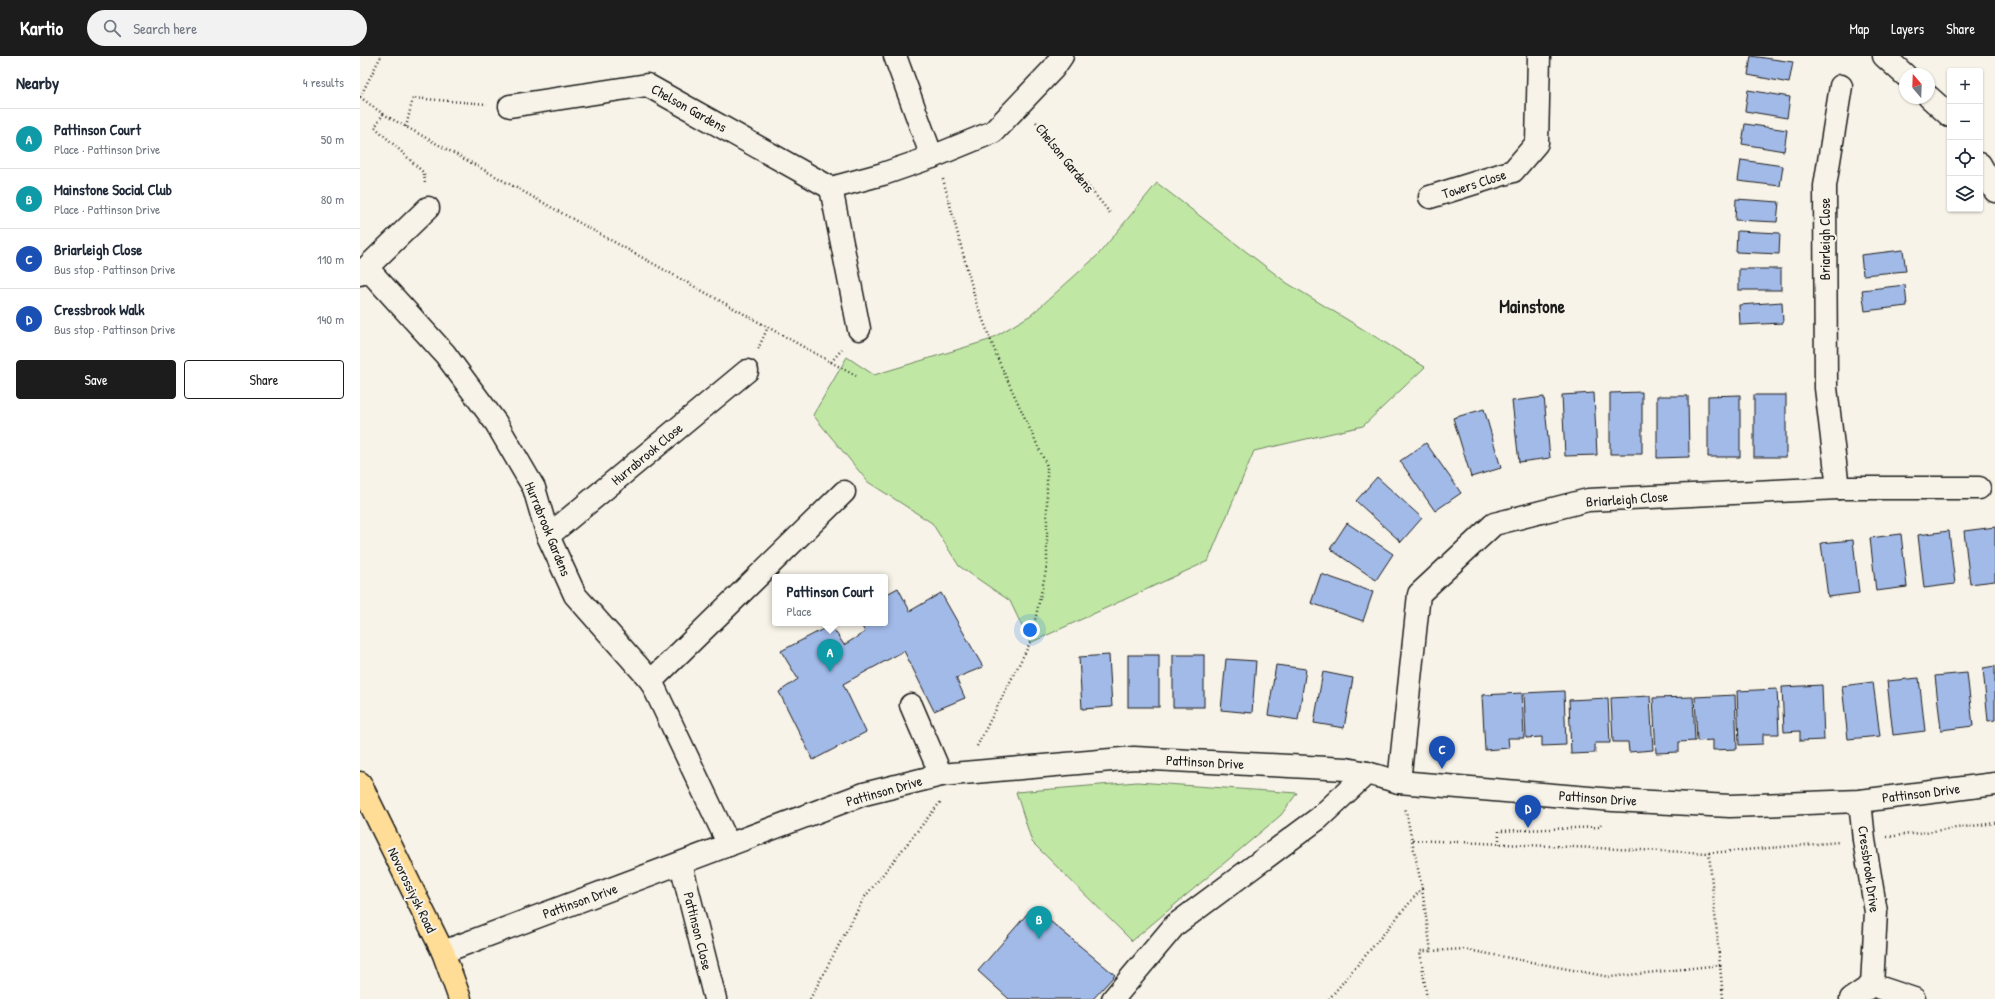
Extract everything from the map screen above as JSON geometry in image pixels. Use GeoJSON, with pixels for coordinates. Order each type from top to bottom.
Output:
{"type":"FeatureCollection","features":[{"type":"Feature","properties":{"kind":"main road","name":"Novorossiysk Road"},"geometry":{"type":"LineString","coordinates":[[360,782],[443,952],[460,999]]}},
{"type":"Feature","properties":{"kind":"street"},"geometry":{"type":"LineString","coordinates":[[895,56],[934,156]]}},
{"type":"Feature","properties":{"kind":"street"},"geometry":{"type":"LineString","coordinates":[[859,329],[832,188],[883,174],[934,156],[993,132],[1053,69],[1062,56]]}},
{"type":"Feature","properties":{"kind":"street","name":"Towers Close"},"geometry":{"type":"LineString","coordinates":[[1430,197],[1513,171],[1537,143],[1539,56]]}},
{"type":"Feature","properties":{"kind":"street"},"geometry":{"type":"LineString","coordinates":[[1884,56],[1899,70]]}},
{"type":"Feature","properties":{"kind":"street","name":"Chelson Gardens"},"geometry":{"type":"LineString","coordinates":[[510,106],[647,85],[832,188]]}},
{"type":"Feature","properties":{"kind":"street","name":"Briarleigh Close"},"geometry":{"type":"LineString","coordinates":[[1838,488],[1826,388],[1824,186],[1841,86]]}},
{"type":"Feature","properties":{"kind":"street"},"geometry":{"type":"LineString","coordinates":[[1935,102],[1947,113]]}},
{"type":"Feature","properties":{"kind":"street"},"geometry":{"type":"LineString","coordinates":[[1983,170],[1995,192]]}},
{"type":"Feature","properties":{"kind":"street","name":"Hurrabrook Gardens"},"geometry":{"type":"LineString","coordinates":[[428,208],[363,271],[445,354],[496,423],[534,488],[548,536],[574,595],[651,681],[729,846]]}},
{"type":"Feature","properties":{"kind":"street","name":"Hurrabrook Close"},"geometry":{"type":"LineString","coordinates":[[548,536],[747,371]]}},
{"type":"Feature","properties":{"kind":"street","name":"Briarleigh Close"},"geometry":{"type":"LineString","coordinates":[[1399,782],[1419,594],[1494,524],[1588,500],[1838,488],[1979,488]]}},
{"type":"Feature","properties":{"kind":"street"},"geometry":{"type":"LineString","coordinates":[[651,681],[844,492]]}},
{"type":"Feature","properties":{"kind":"street"},"geometry":{"type":"LineString","coordinates":[[911,705],[940,775]]}},
{"type":"Feature","properties":{"kind":"street","name":"Pattinson Drive"},"geometry":{"type":"LineString","coordinates":[[443,952],[729,846],[864,794],[940,775],[964,772],[1134,758],[1346,770],[1368,773],[1399,782],[1613,800],[1730,806],[1860,801],[1995,784]]}},
{"type":"Feature","properties":{"kind":"street"},"geometry":{"type":"LineString","coordinates":[[1113,999],[1175,925],[1319,818],[1368,773]]}},
{"type":"Feature","properties":{"kind":"street","name":"Cressbrook Drive"},"geometry":{"type":"LineString","coordinates":[[1860,801],[1864,840],[1876,912],[1872,985]]}},
{"type":"Feature","properties":{"kind":"street","name":"Pattinson Close"},"geometry":{"type":"LineString","coordinates":[[681,864],[716,999]]}},
{"type":"Feature","properties":{"kind":"street"},"geometry":{"type":"LineString","coordinates":[[1850,999],[1872,985],[1914,999]]}},
{"type":"Feature","properties":{"kind":"path"},"geometry":{"type":"LineString","coordinates":[[381,56],[360,97],[383,114],[856,376]]}},
{"type":"Feature","properties":{"kind":"path"},"geometry":{"type":"LineString","coordinates":[[406,126],[413,98],[510,106]]}},
{"type":"Feature","properties":{"kind":"path","name":"Chelson Gardens"},"geometry":{"type":"LineString","coordinates":[[1020,104],[1110,213]]}},
{"type":"Feature","properties":{"kind":"path"},"geometry":{"type":"LineString","coordinates":[[383,114],[375,128],[424,173],[428,208]]}},
{"type":"Feature","properties":{"kind":"path"},"geometry":{"type":"LineString","coordinates":[[810,999],[864,898],[964,772],[1030,643],[1047,566],[1047,466],[1000,364],[976,302],[934,156]]}},
{"type":"Feature","properties":{"kind":"path"},"geometry":{"type":"LineString","coordinates":[[1399,782],[1413,840],[1422,888],[1431,951]]}},
{"type":"Feature","properties":{"kind":"path"},"geometry":{"type":"LineString","coordinates":[[1499,844],[1499,831],[1599,827],[1613,800]]}},
{"type":"Feature","properties":{"kind":"path"},"geometry":{"type":"LineString","coordinates":[[1413,840],[1709,853],[1864,840],[1995,823]]}},
{"type":"Feature","properties":{"kind":"path"},"geometry":{"type":"LineString","coordinates":[[1709,853],[1723,999]]}},
{"type":"Feature","properties":{"kind":"path"},"geometry":{"type":"LineString","coordinates":[[1329,999],[1422,888]]}},
{"type":"Feature","properties":{"kind":"path"},"geometry":{"type":"LineString","coordinates":[[1427,999],[1420,951],[1463,949],[1610,977],[1720,965]]}},
{"type":"Feature","properties":{"kind":"green space"},"geometry":{"type":"Polygon","coordinates":[[[1157,183],[1287,283],[1425,367],[1363,426],[1254,451],[1208,561],[1030,643],[1010,601],[959,566],[932,523],[868,482],[813,415],[847,357],[874,375],[989,340],[1031,315],[1098,255],[1157,183]]]}},
{"type":"Feature","properties":{"kind":"green space"},"geometry":{"type":"Polygon","coordinates":[[[1137,782],[1297,793],[1281,815],[1132,941],[1032,842],[1016,792],[1137,782]]]}},
{"type":"Feature","properties":{"kind":"building"},"geometry":{"type":"Polygon","coordinates":[[[1751,56],[1793,62],[1789,83],[1748,75],[1751,56]]]}},
{"type":"Feature","properties":{"kind":"building"},"geometry":{"type":"Polygon","coordinates":[[[1748,90],[1790,97],[1787,118],[1745,111],[1748,90]]]}},
{"type":"Feature","properties":{"kind":"building"},"geometry":{"type":"Polygon","coordinates":[[[1745,124],[1787,130],[1784,151],[1742,144],[1745,124]]]}},
{"type":"Feature","properties":{"kind":"building"},"geometry":{"type":"Polygon","coordinates":[[[1741,160],[1783,166],[1780,186],[1738,181],[1741,160]]]}},
{"type":"Feature","properties":{"kind":"building"},"geometry":{"type":"Polygon","coordinates":[[[1736,199],[1779,202],[1777,222],[1735,220],[1736,199]]]}},
{"type":"Feature","properties":{"kind":"building"},"geometry":{"type":"Polygon","coordinates":[[[1737,231],[1780,233],[1779,254],[1736,252],[1737,231]]]}},
{"type":"Feature","properties":{"kind":"building"},"geometry":{"type":"Polygon","coordinates":[[[1903,250],[1906,271],[1863,275],[1861,255],[1903,250]]]}},
{"type":"Feature","properties":{"kind":"building"},"geometry":{"type":"Polygon","coordinates":[[[1739,269],[1781,269],[1781,290],[1739,290],[1739,269]]]}},
{"type":"Feature","properties":{"kind":"building"},"geometry":{"type":"Polygon","coordinates":[[[1905,285],[1907,306],[1865,311],[1862,290],[1905,285]]]}},
{"type":"Feature","properties":{"kind":"building"},"geometry":{"type":"Polygon","coordinates":[[[1782,302],[1783,323],[1740,325],[1739,305],[1782,302]]]}},
{"type":"Feature","properties":{"kind":"building"},"geometry":{"type":"Polygon","coordinates":[[[1642,392],[1642,454],[1610,454],[1610,393],[1642,392]]]}},
{"type":"Feature","properties":{"kind":"building"},"geometry":{"type":"Polygon","coordinates":[[[1594,393],[1597,455],[1565,456],[1562,395],[1594,393]]]}},
{"type":"Feature","properties":{"kind":"building"},"geometry":{"type":"Polygon","coordinates":[[[1740,395],[1740,457],[1708,457],[1708,396],[1740,395]]]}},
{"type":"Feature","properties":{"kind":"building"},"geometry":{"type":"Polygon","coordinates":[[[1754,395],[1786,395],[1786,457],[1754,457],[1754,395]]]}},
{"type":"Feature","properties":{"kind":"building"},"geometry":{"type":"Polygon","coordinates":[[[1657,396],[1688,396],[1689,457],[1657,458],[1657,396]]]}},
{"type":"Feature","properties":{"kind":"building"},"geometry":{"type":"Polygon","coordinates":[[[1544,397],[1550,458],[1519,462],[1512,401],[1544,397]]]}},
{"type":"Feature","properties":{"kind":"building"},"geometry":{"type":"Polygon","coordinates":[[[1484,409],[1501,468],[1471,477],[1453,418],[1484,409]]]}},
{"type":"Feature","properties":{"kind":"building"},"geometry":{"type":"Polygon","coordinates":[[[1426,443],[1461,493],[1435,511],[1400,461],[1426,443]]]}},
{"type":"Feature","properties":{"kind":"building"},"geometry":{"type":"Polygon","coordinates":[[[1377,477],[1422,518],[1401,542],[1356,501],[1377,477]]]}},
{"type":"Feature","properties":{"kind":"building"},"geometry":{"type":"Polygon","coordinates":[[[1347,523],[1393,554],[1376,580],[1330,549],[1347,523]]]}},
{"type":"Feature","properties":{"kind":"building"},"geometry":{"type":"Polygon","coordinates":[[[1995,527],[1995,581],[1970,584],[1964,531],[1995,527]]]}},
{"type":"Feature","properties":{"kind":"building"},"geometry":{"type":"Polygon","coordinates":[[[1949,531],[1955,584],[1924,588],[1918,535],[1949,531]]]}},
{"type":"Feature","properties":{"kind":"building"},"geometry":{"type":"Polygon","coordinates":[[[1901,534],[1907,587],[1876,591],[1870,538],[1901,534]]]}},
{"type":"Feature","properties":{"kind":"building"},"geometry":{"type":"Polygon","coordinates":[[[1853,540],[1859,593],[1828,597],[1821,543],[1853,540]]]}},
{"type":"Feature","properties":{"kind":"building"},"geometry":{"type":"Polygon","coordinates":[[[1321,574],[1373,592],[1363,621],[1311,603],[1321,574]]]}},
{"type":"Feature","properties":{"kind":"building"},"geometry":{"type":"Polygon","coordinates":[[[898,588],[910,611],[941,593],[983,667],[956,678],[965,698],[934,711],[904,651],[843,684],[866,732],[813,760],[779,692],[798,679],[781,651],[829,626],[832,626],[844,645],[865,632],[862,626],[888,626],[888,593],[898,588]]]}},
{"type":"Feature","properties":{"kind":"building"},"geometry":{"type":"Polygon","coordinates":[[[1109,655],[1112,707],[1082,709],[1079,657],[1109,655]]]}},
{"type":"Feature","properties":{"kind":"building"},"geometry":{"type":"Polygon","coordinates":[[[1128,655],[1159,655],[1159,707],[1128,707],[1128,655]]]}},
{"type":"Feature","properties":{"kind":"building"},"geometry":{"type":"Polygon","coordinates":[[[1173,655],[1204,655],[1204,707],[1173,707],[1173,655]]]}},
{"type":"Feature","properties":{"kind":"building"},"geometry":{"type":"Polygon","coordinates":[[[1226,659],[1256,661],[1252,713],[1221,710],[1226,659]]]}},
{"type":"Feature","properties":{"kind":"building"},"geometry":{"type":"Polygon","coordinates":[[[1276,665],[1306,669],[1298,720],[1268,715],[1276,665]]]}},
{"type":"Feature","properties":{"kind":"building"},"geometry":{"type":"Polygon","coordinates":[[[1995,666],[1995,720],[1988,721],[1983,668],[1995,666]]]}},
{"type":"Feature","properties":{"kind":"building"},"geometry":{"type":"Polygon","coordinates":[[[1323,672],[1353,678],[1344,728],[1314,723],[1323,672]]]}},
{"type":"Feature","properties":{"kind":"building"},"geometry":{"type":"Polygon","coordinates":[[[1967,673],[1973,726],[1941,730],[1935,676],[1967,673]]]}},
{"type":"Feature","properties":{"kind":"building"},"geometry":{"type":"Polygon","coordinates":[[[1919,678],[1925,731],[1893,735],[1887,681],[1919,678]]]}},
{"type":"Feature","properties":{"kind":"building"},"geometry":{"type":"Polygon","coordinates":[[[1873,682],[1880,736],[1848,739],[1842,686],[1873,682]]]}},
{"type":"Feature","properties":{"kind":"building"},"geometry":{"type":"Polygon","coordinates":[[[1822,685],[1824,740],[1800,741],[1800,731],[1784,732],[1782,687],[1822,685]]]}},
{"type":"Feature","properties":{"kind":"building"},"geometry":{"type":"Polygon","coordinates":[[[1777,689],[1779,734],[1763,734],[1763,744],[1739,745],[1737,691],[1777,689]]]}},
{"type":"Feature","properties":{"kind":"building"},"geometry":{"type":"Polygon","coordinates":[[[1564,691],[1566,745],[1542,746],[1542,737],[1526,738],[1524,693],[1564,691]]]}},
{"type":"Feature","properties":{"kind":"building"},"geometry":{"type":"Polygon","coordinates":[[[1522,693],[1524,738],[1508,738],[1509,748],[1485,750],[1482,695],[1522,693]]]}},
{"type":"Feature","properties":{"kind":"building"},"geometry":{"type":"Polygon","coordinates":[[[1735,695],[1737,749],[1713,750],[1713,740],[1697,741],[1695,697],[1735,695]]]}},
{"type":"Feature","properties":{"kind":"building"},"geometry":{"type":"Polygon","coordinates":[[[1650,696],[1653,750],[1629,752],[1628,742],[1613,742],[1611,698],[1650,696]]]}},
{"type":"Feature","properties":{"kind":"building"},"geometry":{"type":"Polygon","coordinates":[[[1693,697],[1695,741],[1679,742],[1679,752],[1656,753],[1653,698],[1693,697]]]}},
{"type":"Feature","properties":{"kind":"building"},"geometry":{"type":"Polygon","coordinates":[[[1608,698],[1610,743],[1595,743],[1595,753],[1571,754],[1569,700],[1608,698]]]}},
{"type":"Feature","properties":{"kind":"building"},"geometry":{"type":"Polygon","coordinates":[[[1033,907],[1115,975],[1093,999],[1009,999],[978,971],[1033,907]]]}},
{"type":"Feature","properties":{"kind":"place","name":"Pattinson Court"},"geometry":{"type":"Point","coordinates":[830,672]}},
{"type":"Feature","properties":{"kind":"place","name":"Briarleigh Close"},"geometry":{"type":"Point","coordinates":[1442,769]}},
{"type":"Feature","properties":{"kind":"place","name":"Cressbrook Walk"},"geometry":{"type":"Point","coordinates":[1528,828]}},
{"type":"Feature","properties":{"kind":"place","name":"Mainstone Social Club"},"geometry":{"type":"Point","coordinates":[1039,939]}},
{"type":"Feature","properties":{"kind":"district","name":"Mainstone"},"geometry":{"type":"Point","coordinates":[1532,307]}}]}
